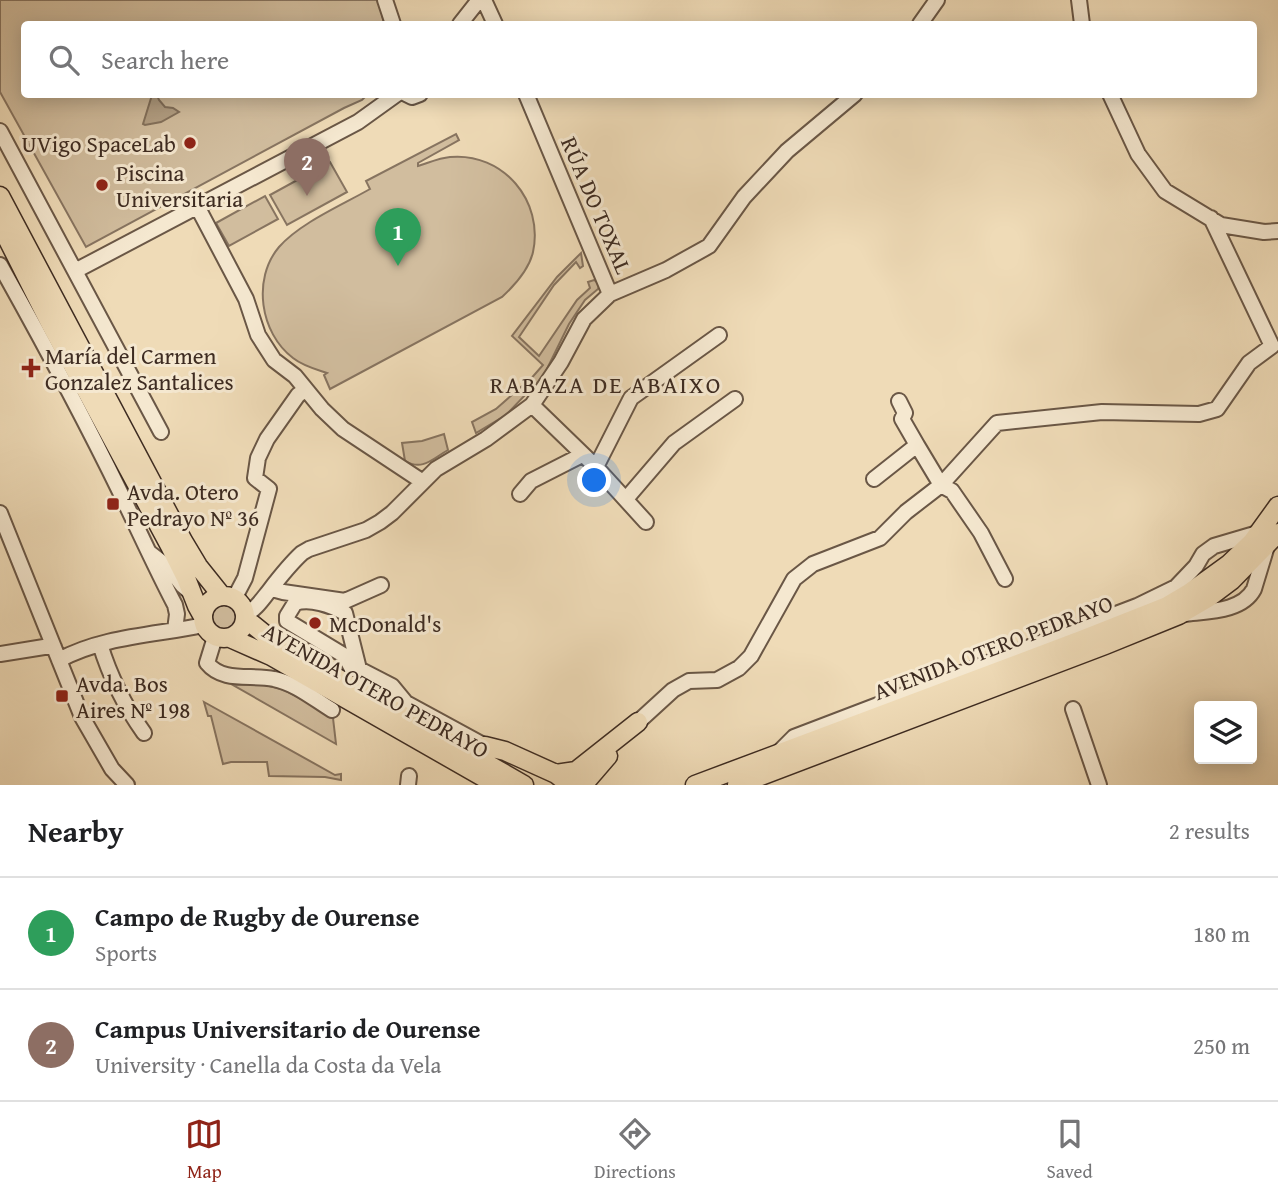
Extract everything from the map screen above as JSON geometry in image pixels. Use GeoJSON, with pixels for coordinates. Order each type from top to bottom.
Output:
{"type":"FeatureCollection","features":[{"type":"Feature","properties":{"kind":"main road","name":"AVENIDA OTERO PEDRAYO"},"geometry":{"type":"LineString","coordinates":[[0,196],[191,556],[237,607],[273,641],[456,754]]}},
{"type":"Feature","properties":{"kind":"main road"},"geometry":{"type":"LineString","coordinates":[[0,224],[170,546],[197,606],[213,629]]}},
{"type":"Feature","properties":{"kind":"main road","name":"AVENIDA OTERO PEDRAYO"},"geometry":{"type":"LineString","coordinates":[[737,785],[1180,615],[1216,592],[1250,564],[1268,537],[1278,506]]}},
{"type":"Feature","properties":{"kind":"main road","name":"AVENIDA OTERO PEDRAYO"},"geometry":{"type":"LineString","coordinates":[[695,785],[1096,635],[1167,606],[1229,564],[1250,564]]}},
{"type":"Feature","properties":{"kind":"main road"},"geometry":{"type":"LineString","coordinates":[[208,603],[237,607],[241,631],[213,629],[208,603]]}},
{"type":"Feature","properties":{"kind":"main road","name":"AVENIDA OTERO PEDRAYO"},"geometry":{"type":"LineString","coordinates":[[213,629],[271,656],[456,754]]}},
{"type":"Feature","properties":{"kind":"main road"},"geometry":{"type":"LineString","coordinates":[[480,771],[505,751],[536,766],[558,781],[576,771],[638,722]]}},
{"type":"Feature","properties":{"kind":"main road"},"geometry":{"type":"LineString","coordinates":[[583,785],[638,722]]}},
{"type":"Feature","properties":{"kind":"main road"},"geometry":{"type":"LineString","coordinates":[[456,754],[480,771]]}},
{"type":"Feature","properties":{"kind":"main road"},"geometry":{"type":"LineString","coordinates":[[456,754],[480,771]]}},
{"type":"Feature","properties":{"kind":"main road","name":"AVENIDA OTERO PEDRAYO"},"geometry":{"type":"LineString","coordinates":[[480,771],[497,785]]}},
{"type":"Feature","properties":{"kind":"main road","name":"AVENIDA OTERO PEDRAYO"},"geometry":{"type":"LineString","coordinates":[[480,771],[524,785]]}},
{"type":"Feature","properties":{"kind":"street"},"geometry":{"type":"LineString","coordinates":[[385,0],[392,21]]}},
{"type":"Feature","properties":{"kind":"street"},"geometry":{"type":"LineString","coordinates":[[463,21],[482,0],[493,21]]}},
{"type":"Feature","properties":{"kind":"street"},"geometry":{"type":"LineString","coordinates":[[922,21],[937,0]]}},
{"type":"Feature","properties":{"kind":"street"},"geometry":{"type":"LineString","coordinates":[[1079,0],[1082,21]]}},
{"type":"Feature","properties":{"kind":"street"},"geometry":{"type":"LineString","coordinates":[[75,271],[358,122],[391,98]]}},
{"type":"Feature","properties":{"kind":"street","name":"RÚA DO TOXAL"},"geometry":{"type":"LineString","coordinates":[[528,98],[610,294]]}},
{"type":"Feature","properties":{"kind":"street"},"geometry":{"type":"LineString","coordinates":[[237,607],[270,590],[302,553],[366,530],[380,522],[436,469],[486,439],[532,405],[561,362],[584,319],[610,294],[666,270],[709,246],[744,197],[787,151],[850,98]]}},
{"type":"Feature","properties":{"kind":"street"},"geometry":{"type":"LineString","coordinates":[[1112,98],[1138,154],[1165,191],[1221,225],[1264,232],[1278,231]]}},
{"type":"Feature","properties":{"kind":"street"},"geometry":{"type":"LineString","coordinates":[[0,131],[161,432]]}},
{"type":"Feature","properties":{"kind":"street"},"geometry":{"type":"LineString","coordinates":[[197,206],[246,299],[258,335],[274,360],[295,376],[321,409],[343,429],[423,482]]}},
{"type":"Feature","properties":{"kind":"street"},"geometry":{"type":"LineString","coordinates":[[638,722],[673,690],[689,681],[717,680],[739,668],[751,656],[794,579],[813,564],[880,538],[906,512],[941,485],[997,423],[1102,412],[1199,414],[1217,409],[1249,363],[1272,345],[1211,218]]}},
{"type":"Feature","properties":{"kind":"street"},"geometry":{"type":"LineString","coordinates":[[0,265],[122,495],[146,550],[175,605],[175,631]]}},
{"type":"Feature","properties":{"kind":"street"},"geometry":{"type":"LineString","coordinates":[[596,467],[631,398],[719,335]]}},
{"type":"Feature","properties":{"kind":"street"},"geometry":{"type":"LineString","coordinates":[[237,607],[269,489],[255,478],[258,458],[267,439],[298,395],[305,390]]}},
{"type":"Feature","properties":{"kind":"street"},"geometry":{"type":"LineString","coordinates":[[626,499],[674,443],[735,399]]}},
{"type":"Feature","properties":{"kind":"street"},"geometry":{"type":"LineString","coordinates":[[899,401],[905,414],[902,419],[917,445],[941,485],[952,491],[981,533],[1005,579]]}},
{"type":"Feature","properties":{"kind":"street"},"geometry":{"type":"LineString","coordinates":[[532,405],[596,467],[646,522]]}},
{"type":"Feature","properties":{"kind":"street"},"geometry":{"type":"LineString","coordinates":[[874,480],[917,445]]}},
{"type":"Feature","properties":{"kind":"street"},"geometry":{"type":"LineString","coordinates":[[520,494],[531,481],[582,455]]}},
{"type":"Feature","properties":{"kind":"street"},"geometry":{"type":"LineString","coordinates":[[0,513],[82,717],[112,769],[127,785]]}},
{"type":"Feature","properties":{"kind":"street"},"geometry":{"type":"LineString","coordinates":[[775,755],[794,737],[1137,606],[1176,587],[1203,555],[1214,547],[1268,537]]}},
{"type":"Feature","properties":{"kind":"street"},"geometry":{"type":"LineString","coordinates":[[1180,615],[1225,608],[1251,596],[1250,564],[1268,537]]}},
{"type":"Feature","properties":{"kind":"street"},"geometry":{"type":"LineString","coordinates":[[1226,543],[1250,564]]}},
{"type":"Feature","properties":{"kind":"street"},"geometry":{"type":"LineString","coordinates":[[146,550],[168,567],[191,592]]}},
{"type":"Feature","properties":{"kind":"street"},"geometry":{"type":"LineString","coordinates":[[1196,566],[1200,586]]}},
{"type":"Feature","properties":{"kind":"street"},"geometry":{"type":"LineString","coordinates":[[270,590],[345,601],[381,586]]}},
{"type":"Feature","properties":{"kind":"street"},"geometry":{"type":"LineString","coordinates":[[356,669],[345,613],[332,606],[301,601],[295,603],[286,616],[287,621],[345,656],[356,669],[392,686],[406,703],[480,771]]}},
{"type":"Feature","properties":{"kind":"street"},"geometry":{"type":"LineString","coordinates":[[0,654],[44,647],[57,654],[72,653],[100,644],[175,631],[213,629]]}},
{"type":"Feature","properties":{"kind":"street","name":"AVENIDA OTERO PEDRAYO"},"geometry":{"type":"LineString","coordinates":[[213,629],[207,663],[212,670],[227,675],[274,679],[292,686],[332,710]]}},
{"type":"Feature","properties":{"kind":"street"},"geometry":{"type":"LineString","coordinates":[[100,644],[117,689],[144,733]]}},
{"type":"Feature","properties":{"kind":"street"},"geometry":{"type":"LineString","coordinates":[[327,672],[356,669]]}},
{"type":"Feature","properties":{"kind":"street"},"geometry":{"type":"LineString","coordinates":[[1073,709],[1099,785]]}},
{"type":"Feature","properties":{"kind":"shaded area"},"geometry":{"type":"Polygon","coordinates":[[[0,0],[379,0],[383,21],[21,21],[21,98],[364,98],[86,247],[0,92],[0,0]]]}},
{"type":"Feature","properties":{"kind":"shaded area"},"geometry":{"type":"Polygon","coordinates":[[[151,98],[158,98],[165,107],[179,112],[161,122],[143,124],[151,98]]]}},
{"type":"Feature","properties":{"kind":"shaded area"},"geometry":{"type":"Polygon","coordinates":[[[456,134],[459,140],[418,163],[418,166],[450,157],[469,158],[502,171],[526,198],[532,215],[535,233],[533,252],[528,265],[502,297],[330,389],[324,375],[327,373],[297,361],[273,335],[267,320],[263,290],[270,260],[279,247],[298,230],[370,189],[366,181],[456,134]]]}},
{"type":"Feature","properties":{"kind":"shaded area"},"geometry":{"type":"Polygon","coordinates":[[[330,162],[347,192],[287,225],[270,195],[330,162]]]}},
{"type":"Feature","properties":{"kind":"shaded area"},"geometry":{"type":"Polygon","coordinates":[[[265,196],[278,219],[229,246],[216,223],[265,196]]]}},
{"type":"Feature","properties":{"kind":"shaded area"},"geometry":{"type":"Polygon","coordinates":[[[581,253],[583,266],[580,268],[576,262],[554,285],[519,337],[539,356],[577,300],[590,288],[588,282],[594,280],[600,284],[569,324],[543,377],[534,389],[528,382],[543,365],[512,336],[557,277],[581,253]]]}},
{"type":"Feature","properties":{"kind":"shaded area"},"geometry":{"type":"Polygon","coordinates":[[[523,385],[529,391],[506,415],[476,433],[472,422],[496,409],[523,385]]]}},
{"type":"Feature","properties":{"kind":"shaded area"},"geometry":{"type":"Polygon","coordinates":[[[444,434],[448,450],[422,464],[405,461],[402,443],[422,441],[444,434]]]}},
{"type":"Feature","properties":{"kind":"shaded area"},"geometry":{"type":"Polygon","coordinates":[[[224,605],[233,609],[237,618],[233,627],[224,631],[215,627],[211,618],[215,609],[224,605]]]}},
{"type":"Feature","properties":{"kind":"shaded area"},"geometry":{"type":"Polygon","coordinates":[[[252,684],[284,691],[333,718],[336,744],[233,685],[252,684]]]}},
{"type":"Feature","properties":{"kind":"shaded area"},"geometry":{"type":"Polygon","coordinates":[[[204,702],[335,775],[341,774],[341,780],[325,777],[269,776],[267,762],[223,764],[211,716],[208,716],[204,702]]]}},
{"type":"Feature","properties":{"kind":"place","name":"UVigo SpaceLab"},"geometry":{"type":"Point","coordinates":[190,143]}},
{"type":"Feature","properties":{"kind":"place","name":"Piscina Universitaria"},"geometry":{"type":"Point","coordinates":[102,185]}},
{"type":"Feature","properties":{"kind":"place","name":"Campus Universitario de Ourense"},"geometry":{"type":"Point","coordinates":[307,196]}},
{"type":"Feature","properties":{"kind":"place","name":"Campo de Rugby de Ourense"},"geometry":{"type":"Point","coordinates":[398,266]}},
{"type":"Feature","properties":{"kind":"place","name":"María del Carmen Gonzalez Santalices"},"geometry":{"type":"Point","coordinates":[31,368]}},
{"type":"Feature","properties":{"kind":"place","name":"Avda. Otero Pedrayo Nº 36"},"geometry":{"type":"Point","coordinates":[113,504]}},
{"type":"Feature","properties":{"kind":"place","name":"McDonald's"},"geometry":{"type":"Point","coordinates":[315,623]}},
{"type":"Feature","properties":{"kind":"place","name":"Avda. Bos Aires Nº 198"},"geometry":{"type":"Point","coordinates":[62,696]}},
{"type":"Feature","properties":{"kind":"district","name":"RABAZA DE ABAIXO"},"geometry":{"type":"Point","coordinates":[606,384]}}]}
